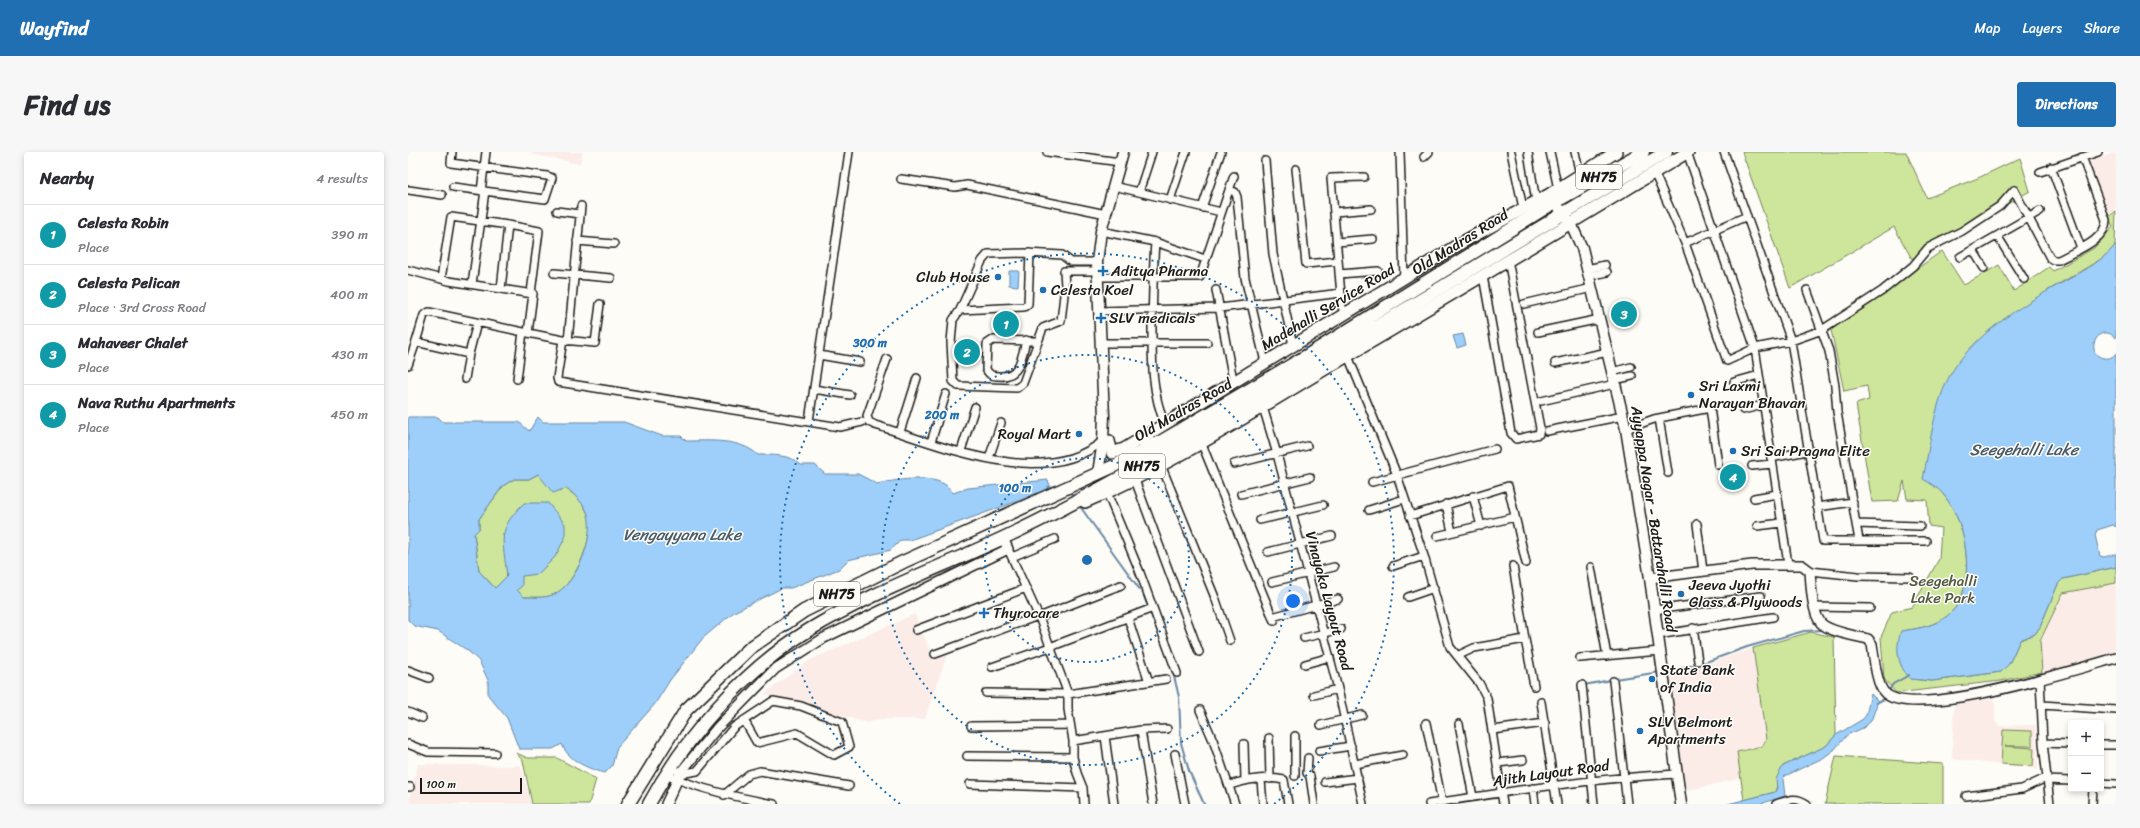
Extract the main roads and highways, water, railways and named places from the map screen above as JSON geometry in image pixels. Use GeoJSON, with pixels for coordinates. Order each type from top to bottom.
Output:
{"type":"FeatureCollection","features":[{"type":"Feature","properties":{"kind":"highway","name":"Old Madras Road"},"geometry":{"type":"LineString","coordinates":[[628,804],[686,710],[750,648],[804,610],[903,562],[1098,473],[1155,445],[1295,363],[1555,202],[1643,152]]}},
{"type":"Feature","properties":{"kind":"highway","name":"Old Madras Road"},"geometry":{"type":"LineString","coordinates":[[649,804],[674,774],[704,720],[765,662],[809,630],[907,580],[1003,538],[1118,480],[1254,401],[1666,152]]}},
{"type":"Feature","properties":{"kind":"highway"},"geometry":{"type":"LineString","coordinates":[[1139,440],[1155,445]]}},
{"type":"Feature","properties":{"kind":"main road"},"geometry":{"type":"LineString","coordinates":[[1098,473],[1103,441],[1096,270],[1101,231],[1123,152]]}},
{"type":"Feature","properties":{"kind":"main road","name":"Madehalli Service Road"},"geometry":{"type":"LineString","coordinates":[[1103,441],[1109,441],[1112,452],[1115,453],[1139,440],[1233,380],[1345,315],[1461,244],[1558,189],[1616,152]]}},
{"type":"Feature","properties":{"kind":"main road"},"geometry":{"type":"LineString","coordinates":[[1061,509],[1075,506],[1135,480],[1262,407],[1571,224],[1687,152]]}},
{"type":"Feature","properties":{"kind":"main road","name":"Ayyappa Nagar - Battarahalli Road"},"geometry":{"type":"LineString","coordinates":[[1555,202],[1571,224],[1582,248],[1626,429],[1650,578],[1681,804]]}},
{"type":"Feature","properties":{"kind":"water","name":"Seegehalli Lake"},"geometry":{"type":"Polygon","coordinates":[[[2116,244],[2116,338],[2104,333],[2095,340],[2094,351],[2098,356],[2104,358],[2114,356],[2116,353],[2116,527],[2113,525],[2097,530],[2095,535],[2100,556],[2104,557],[2116,554],[2116,567],[2063,579],[2058,584],[2040,627],[2035,634],[2020,640],[2009,664],[2001,672],[1932,681],[1910,679],[1902,668],[1898,656],[1898,644],[1901,631],[1928,626],[1943,619],[1956,607],[1960,601],[1965,586],[1965,544],[1957,517],[1943,494],[1923,479],[1935,415],[1948,379],[1956,365],[1967,352],[1992,328],[2035,298],[2094,264],[2116,244]]]}},
{"type":"Feature","properties":{"kind":"water"},"geometry":{"type":"Polygon","coordinates":[[[1009,271],[1019,271],[1018,286],[1009,285],[1009,271]]]}},
{"type":"Feature","properties":{"kind":"water"},"geometry":{"type":"Polygon","coordinates":[[[1463,334],[1466,345],[1457,348],[1453,336],[1463,334]]]}},
{"type":"Feature","properties":{"kind":"water","name":"Vengayyana Lake"},"geometry":{"type":"Polygon","coordinates":[[[408,417],[438,417],[443,422],[519,422],[529,431],[538,417],[543,422],[624,422],[662,436],[681,436],[686,441],[733,443],[751,450],[758,455],[781,456],[797,461],[801,465],[815,465],[825,474],[858,474],[877,484],[911,479],[930,480],[938,481],[944,484],[953,493],[968,488],[1048,480],[1051,489],[910,540],[901,540],[891,550],[848,560],[839,569],[791,588],[782,588],[734,612],[703,638],[670,680],[655,704],[617,747],[612,766],[605,773],[586,767],[574,760],[562,744],[553,749],[519,749],[507,718],[488,695],[488,680],[479,661],[467,650],[438,631],[414,626],[408,620],[408,417]],[[538,474],[529,479],[514,479],[503,486],[479,519],[479,529],[474,534],[479,571],[495,588],[507,576],[503,544],[505,528],[515,512],[524,503],[548,503],[565,524],[565,538],[555,557],[538,574],[522,576],[522,586],[517,590],[524,597],[550,596],[558,592],[572,578],[583,557],[589,535],[588,515],[582,504],[567,488],[553,493],[538,474]]]}},
{"type":"Feature","properties":{"kind":"water"},"geometry":{"type":"Polygon","coordinates":[[[1871,694],[1878,701],[1871,721],[1863,728],[1847,735],[1834,750],[1823,758],[1785,776],[1783,779],[1785,796],[1760,804],[1728,804],[1775,792],[1777,788],[1776,779],[1783,766],[1826,746],[1836,735],[1863,719],[1866,715],[1871,694]]]}},
{"type":"Feature","properties":{"kind":"waterway"},"geometry":{"type":"LineString","coordinates":[[1048,487],[1057,486]]}},
{"type":"Feature","properties":{"kind":"waterway"},"geometry":{"type":"LineString","coordinates":[[1069,490],[1074,498]]}},
{"type":"Feature","properties":{"kind":"waterway"},"geometry":{"type":"LineString","coordinates":[[1079,505],[1143,594],[1172,668],[1179,697],[1181,743],[1189,771],[1204,804]]}},
{"type":"Feature","properties":{"kind":"waterway"},"geometry":{"type":"LineString","coordinates":[[1666,672],[1706,662],[1747,647],[1804,631],[1823,630]]}},
{"type":"Feature","properties":{"kind":"waterway"},"geometry":{"type":"LineString","coordinates":[[1615,679],[1660,672]]}},
{"type":"Feature","properties":{"kind":"waterway"},"geometry":{"type":"LineString","coordinates":[[1888,692],[1893,684],[1909,675]]}},
{"type":"Feature","properties":{"kind":"waterway"},"geometry":{"type":"LineString","coordinates":[[1584,685],[1611,680]]}},
{"type":"Feature","properties":{"kind":"waterway"},"geometry":{"type":"LineString","coordinates":[[1876,703],[1884,699]]}},
{"type":"Feature","properties":{"kind":"place","name":"Aditya Pharma"},"geometry":{"type":"Point","coordinates":[1103,271]}},
{"type":"Feature","properties":{"kind":"place","name":"Club House"},"geometry":{"type":"Point","coordinates":[998,277]}},
{"type":"Feature","properties":{"kind":"place","name":"Celesta Koel"},"geometry":{"type":"Point","coordinates":[1043,290]}},
{"type":"Feature","properties":{"kind":"place","name":"Mahaveer Chalet"},"geometry":{"type":"Point","coordinates":[1624,314]}},
{"type":"Feature","properties":{"kind":"place","name":"SLV medicals"},"geometry":{"type":"Point","coordinates":[1101,318]}},
{"type":"Feature","properties":{"kind":"place","name":"Celesta Robin"},"geometry":{"type":"Point","coordinates":[1006,324]}},
{"type":"Feature","properties":{"kind":"place","name":"Celesta Pelican"},"geometry":{"type":"Point","coordinates":[967,352]}},
{"type":"Feature","properties":{"kind":"place","name":"Sri Laxmi Narayan Bhavan"},"geometry":{"type":"Point","coordinates":[1691,395]}},
{"type":"Feature","properties":{"kind":"place","name":"Royal Mart"},"geometry":{"type":"Point","coordinates":[1079,434]}},
{"type":"Feature","properties":{"kind":"place","name":"Sri Sai Pragna Elite"},"geometry":{"type":"Point","coordinates":[1733,451]}},
{"type":"Feature","properties":{"kind":"place","name":"Nava Ruthu Apartments"},"geometry":{"type":"Point","coordinates":[1733,477]}},
{"type":"Feature","properties":{"kind":"place","name":"Jeeva Jyothi Glass & Plywoods"},"geometry":{"type":"Point","coordinates":[1681,594]}},
{"type":"Feature","properties":{"kind":"place","name":"Thyrocare"},"geometry":{"type":"Point","coordinates":[984,613]}},
{"type":"Feature","properties":{"kind":"place","name":"State Bank of India"},"geometry":{"type":"Point","coordinates":[1652,679]}},
{"type":"Feature","properties":{"kind":"place","name":"SLV Belmont Apartments"},"geometry":{"type":"Point","coordinates":[1640,731]}},
{"type":"Feature","properties":{"kind":"park label","name":"Seegehalli Lake Park"},"geometry":{"type":"Point","coordinates":[1943,590]}}]}
